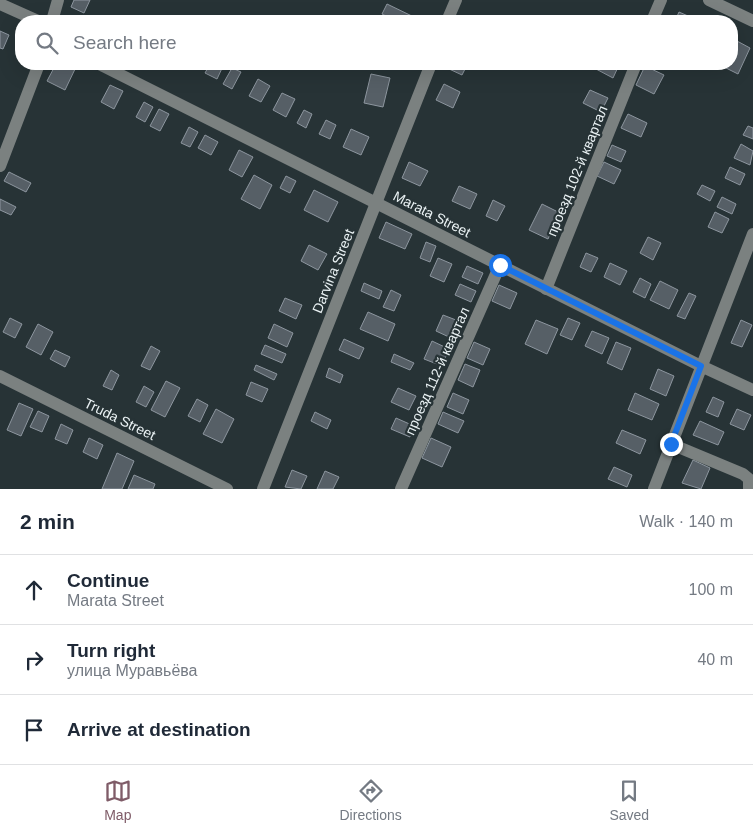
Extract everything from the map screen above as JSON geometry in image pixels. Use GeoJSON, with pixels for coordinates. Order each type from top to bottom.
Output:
{"type":"FeatureCollection","features":[{"type":"Feature","properties":{"kind":"street"},"geometry":{"type":"LineString","coordinates":[[54,15],[58,0]]}},
{"type":"Feature","properties":{"kind":"street"},"geometry":{"type":"LineString","coordinates":[[450,15],[456,0]]}},
{"type":"Feature","properties":{"kind":"street"},"geometry":{"type":"LineString","coordinates":[[655,15],[661,0]]}},
{"type":"Feature","properties":{"kind":"street"},"geometry":{"type":"LineString","coordinates":[[710,0],[753,22]]}},
{"type":"Feature","properties":{"kind":"street"},"geometry":{"type":"LineString","coordinates":[[0,4],[25,15]]}},
{"type":"Feature","properties":{"kind":"street"},"geometry":{"type":"LineString","coordinates":[[0,166],[37,70]]}},
{"type":"Feature","properties":{"kind":"street","name":"Marata Street"},"geometry":{"type":"LineString","coordinates":[[111,70],[546,289],[753,390]]}},
{"type":"Feature","properties":{"kind":"street","name":"Darvina Street"},"geometry":{"type":"LineString","coordinates":[[263,489],[429,70]]}},
{"type":"Feature","properties":{"kind":"street","name":"проезд 102-й квартал"},"geometry":{"type":"LineString","coordinates":[[546,289],[634,70]]}},
{"type":"Feature","properties":{"kind":"street"},"geometry":{"type":"LineString","coordinates":[[654,489],[752,238]]}},
{"type":"Feature","properties":{"kind":"street","name":"проезд 112-й квартал"},"geometry":{"type":"LineString","coordinates":[[401,489],[500,265]]}},
{"type":"Feature","properties":{"kind":"street","name":"Truda Street"},"geometry":{"type":"LineString","coordinates":[[0,376],[227,489]]}},
{"type":"Feature","properties":{"kind":"street"},"geometry":{"type":"LineString","coordinates":[[671,444],[743,474],[749,479],[749,489]]}},
{"type":"Feature","properties":{"kind":"building"},"geometry":{"type":"Polygon","coordinates":[[[74,0],[90,0],[84,13],[71,7],[74,0]]]}},
{"type":"Feature","properties":{"kind":"building"},"geometry":{"type":"Polygon","coordinates":[[[387,4],[410,15],[384,15],[382,14],[387,4]]]}},
{"type":"Feature","properties":{"kind":"building"},"geometry":{"type":"Polygon","coordinates":[[[0,31],[9,35],[3,49],[0,48],[0,31]]]}},
{"type":"Feature","properties":{"kind":"building"},"geometry":{"type":"Polygon","coordinates":[[[738,42],[750,48],[738,74],[730,70],[738,70],[738,42]]]}},
{"type":"Feature","properties":{"kind":"building"},"geometry":{"type":"Polygon","coordinates":[[[53,70],[75,70],[65,90],[47,81],[53,70]]]}},
{"type":"Feature","properties":{"kind":"building"},"geometry":{"type":"Polygon","coordinates":[[[207,70],[221,70],[217,79],[205,73],[207,70]]]}},
{"type":"Feature","properties":{"kind":"building"},"geometry":{"type":"Polygon","coordinates":[[[231,70],[241,72],[232,89],[223,84],[231,70]]]}},
{"type":"Feature","properties":{"kind":"building"},"geometry":{"type":"Polygon","coordinates":[[[451,70],[464,70],[462,75],[451,70]]]}},
{"type":"Feature","properties":{"kind":"building"},"geometry":{"type":"Polygon","coordinates":[[[598,70],[617,70],[613,78],[598,70]]]}},
{"type":"Feature","properties":{"kind":"building"},"geometry":{"type":"Polygon","coordinates":[[[643,70],[653,70],[664,75],[654,94],[636,85],[643,70]]]}},
{"type":"Feature","properties":{"kind":"building"},"geometry":{"type":"Polygon","coordinates":[[[371,74],[390,78],[383,107],[364,103],[371,74]]]}},
{"type":"Feature","properties":{"kind":"building"},"geometry":{"type":"Polygon","coordinates":[[[258,79],[270,86],[261,102],[249,96],[258,79]]]}},
{"type":"Feature","properties":{"kind":"building"},"geometry":{"type":"Polygon","coordinates":[[[444,84],[460,92],[453,108],[436,100],[444,84]]]}},
{"type":"Feature","properties":{"kind":"building"},"geometry":{"type":"Polygon","coordinates":[[[110,85],[123,91],[114,109],[101,102],[110,85]]]}},
{"type":"Feature","properties":{"kind":"building"},"geometry":{"type":"Polygon","coordinates":[[[590,90],[608,98],[601,112],[583,103],[590,90]]]}},
{"type":"Feature","properties":{"kind":"building"},"geometry":{"type":"Polygon","coordinates":[[[282,93],[295,99],[286,117],[273,110],[282,93]]]}},
{"type":"Feature","properties":{"kind":"building"},"geometry":{"type":"Polygon","coordinates":[[[144,102],[153,107],[145,122],[136,117],[144,102]]]}},
{"type":"Feature","properties":{"kind":"building"},"geometry":{"type":"Polygon","coordinates":[[[159,109],[169,114],[160,131],[150,126],[159,109]]]}},
{"type":"Feature","properties":{"kind":"building"},"geometry":{"type":"Polygon","coordinates":[[[304,110],[312,114],[306,128],[297,123],[304,110]]]}},
{"type":"Feature","properties":{"kind":"building"},"geometry":{"type":"Polygon","coordinates":[[[628,114],[647,123],[641,137],[621,128],[628,114]]]}},
{"type":"Feature","properties":{"kind":"building"},"geometry":{"type":"Polygon","coordinates":[[[326,120],[336,125],[330,139],[319,134],[326,120]]]}},
{"type":"Feature","properties":{"kind":"building"},"geometry":{"type":"Polygon","coordinates":[[[748,126],[753,128],[753,139],[743,135],[748,126]]]}},
{"type":"Feature","properties":{"kind":"building"},"geometry":{"type":"Polygon","coordinates":[[[189,127],[198,132],[190,147],[181,143],[189,127]]]}},
{"type":"Feature","properties":{"kind":"building"},"geometry":{"type":"Polygon","coordinates":[[[351,129],[369,137],[361,155],[343,147],[351,129]]]}},
{"type":"Feature","properties":{"kind":"building"},"geometry":{"type":"Polygon","coordinates":[[[205,135],[218,142],[211,155],[198,148],[205,135]]]}},
{"type":"Feature","properties":{"kind":"building"},"geometry":{"type":"Polygon","coordinates":[[[741,144],[753,151],[750,165],[734,158],[741,144]]]}},
{"type":"Feature","properties":{"kind":"building"},"geometry":{"type":"Polygon","coordinates":[[[612,145],[626,151],[621,162],[607,156],[612,145]]]}},
{"type":"Feature","properties":{"kind":"building"},"geometry":{"type":"Polygon","coordinates":[[[239,150],[253,157],[242,177],[229,170],[239,150]]]}},
{"type":"Feature","properties":{"kind":"building"},"geometry":{"type":"Polygon","coordinates":[[[409,162],[428,171],[420,186],[402,178],[409,162]]]}},
{"type":"Feature","properties":{"kind":"building"},"geometry":{"type":"Polygon","coordinates":[[[604,162],[621,170],[614,184],[597,176],[604,162]]]}},
{"type":"Feature","properties":{"kind":"building"},"geometry":{"type":"Polygon","coordinates":[[[730,167],[745,174],[740,185],[725,178],[730,167]]]}},
{"type":"Feature","properties":{"kind":"building"},"geometry":{"type":"Polygon","coordinates":[[[9,172],[31,183],[26,192],[4,181],[9,172]]]}},
{"type":"Feature","properties":{"kind":"building"},"geometry":{"type":"Polygon","coordinates":[[[254,175],[272,185],[260,209],[241,199],[254,175]]]}},
{"type":"Feature","properties":{"kind":"building"},"geometry":{"type":"Polygon","coordinates":[[[286,176],[296,181],[290,193],[280,188],[286,176]]]}},
{"type":"Feature","properties":{"kind":"building"},"geometry":{"type":"Polygon","coordinates":[[[702,185],[715,191],[710,201],[697,194],[702,185]]]}},
{"type":"Feature","properties":{"kind":"building"},"geometry":{"type":"Polygon","coordinates":[[[459,186],[477,194],[470,209],[452,201],[459,186]]]}},
{"type":"Feature","properties":{"kind":"building"},"geometry":{"type":"Polygon","coordinates":[[[314,190],[338,202],[328,222],[304,210],[314,190]]]}},
{"type":"Feature","properties":{"kind":"building"},"geometry":{"type":"Polygon","coordinates":[[[722,197],[736,204],[732,214],[717,207],[722,197]]]}},
{"type":"Feature","properties":{"kind":"building"},"geometry":{"type":"Polygon","coordinates":[[[0,199],[16,207],[11,215],[0,210],[0,199]]]}},
{"type":"Feature","properties":{"kind":"building"},"geometry":{"type":"Polygon","coordinates":[[[493,200],[505,206],[497,221],[486,216],[493,200]]]}},
{"type":"Feature","properties":{"kind":"building"},"geometry":{"type":"Polygon","coordinates":[[[542,204],[560,213],[548,239],[529,230],[542,204]]]}},
{"type":"Feature","properties":{"kind":"building"},"geometry":{"type":"Polygon","coordinates":[[[715,212],[729,219],[722,233],[708,227],[715,212]]]}},
{"type":"Feature","properties":{"kind":"building"},"geometry":{"type":"Polygon","coordinates":[[[386,222],[412,234],[405,249],[379,238],[386,222]]]}},
{"type":"Feature","properties":{"kind":"building"},"geometry":{"type":"Polygon","coordinates":[[[648,237],[661,243],[653,260],[640,253],[648,237]]]}},
{"type":"Feature","properties":{"kind":"building"},"geometry":{"type":"Polygon","coordinates":[[[426,242],[436,246],[430,262],[420,258],[426,242]]]}},
{"type":"Feature","properties":{"kind":"building"},"geometry":{"type":"Polygon","coordinates":[[[309,245],[327,254],[318,270],[301,261],[309,245]]]}},
{"type":"Feature","properties":{"kind":"building"},"geometry":{"type":"Polygon","coordinates":[[[586,253],[598,258],[591,272],[580,267],[586,253]]]}},
{"type":"Feature","properties":{"kind":"building"},"geometry":{"type":"Polygon","coordinates":[[[438,258],[452,264],[444,282],[430,276],[438,258]]]}},
{"type":"Feature","properties":{"kind":"building"},"geometry":{"type":"Polygon","coordinates":[[[610,263],[627,271],[620,285],[604,277],[610,263]]]}},
{"type":"Feature","properties":{"kind":"building"},"geometry":{"type":"Polygon","coordinates":[[[467,266],[483,273],[478,284],[462,277],[467,266]]]}},
{"type":"Feature","properties":{"kind":"building"},"geometry":{"type":"Polygon","coordinates":[[[640,278],[651,284],[645,298],[633,292],[640,278]]]}},
{"type":"Feature","properties":{"kind":"building"},"geometry":{"type":"Polygon","coordinates":[[[660,281],[678,290],[669,309],[650,300],[660,281]]]}},
{"type":"Feature","properties":{"kind":"building"},"geometry":{"type":"Polygon","coordinates":[[[364,283],[382,291],[379,299],[361,291],[364,283]]]}},
{"type":"Feature","properties":{"kind":"building"},"geometry":{"type":"Polygon","coordinates":[[[460,284],[476,291],[471,302],[455,295],[460,284]]]}},
{"type":"Feature","properties":{"kind":"building"},"geometry":{"type":"Polygon","coordinates":[[[499,285],[517,293],[510,309],[492,301],[499,285]]]}},
{"type":"Feature","properties":{"kind":"building"},"geometry":{"type":"Polygon","coordinates":[[[391,290],[401,295],[394,311],[383,307],[391,290]]]}},
{"type":"Feature","properties":{"kind":"building"},"geometry":{"type":"Polygon","coordinates":[[[689,293],[696,296],[685,319],[677,316],[689,293]]]}},
{"type":"Feature","properties":{"kind":"building"},"geometry":{"type":"Polygon","coordinates":[[[285,298],[302,305],[296,319],[279,311],[285,298]]]}},
{"type":"Feature","properties":{"kind":"building"},"geometry":{"type":"Polygon","coordinates":[[[368,312],[395,324],[388,341],[360,329],[368,312]]]}},
{"type":"Feature","properties":{"kind":"building"},"geometry":{"type":"Polygon","coordinates":[[[443,315],[456,320],[449,337],[436,331],[443,315]]]}},
{"type":"Feature","properties":{"kind":"building"},"geometry":{"type":"Polygon","coordinates":[[[10,318],[22,324],[15,338],[3,332],[10,318]]]}},
{"type":"Feature","properties":{"kind":"building"},"geometry":{"type":"Polygon","coordinates":[[[568,318],[580,323],[572,340],[560,335],[568,318]]]}},
{"type":"Feature","properties":{"kind":"building"},"geometry":{"type":"Polygon","coordinates":[[[536,320],[558,329],[547,354],[525,344],[536,320]]]}},
{"type":"Feature","properties":{"kind":"building"},"geometry":{"type":"Polygon","coordinates":[[[741,320],[752,325],[742,347],[731,343],[741,320]]]}},
{"type":"Feature","properties":{"kind":"building"},"geometry":{"type":"Polygon","coordinates":[[[38,324],[53,332],[41,355],[26,347],[38,324]]]}},
{"type":"Feature","properties":{"kind":"building"},"geometry":{"type":"Polygon","coordinates":[[[274,324],[293,333],[287,347],[268,338],[274,324]]]}},
{"type":"Feature","properties":{"kind":"building"},"geometry":{"type":"Polygon","coordinates":[[[592,331],[609,338],[602,354],[585,346],[592,331]]]}},
{"type":"Feature","properties":{"kind":"building"},"geometry":{"type":"Polygon","coordinates":[[[344,339],[364,348],[359,359],[339,350],[344,339]]]}},
{"type":"Feature","properties":{"kind":"building"},"geometry":{"type":"Polygon","coordinates":[[[432,341],[449,349],[442,366],[424,359],[432,341]]]}},
{"type":"Feature","properties":{"kind":"building"},"geometry":{"type":"Polygon","coordinates":[[[474,342],[490,349],[483,365],[467,358],[474,342]]]}},
{"type":"Feature","properties":{"kind":"building"},"geometry":{"type":"Polygon","coordinates":[[[616,342],[631,348],[622,370],[607,363],[616,342]]]}},
{"type":"Feature","properties":{"kind":"building"},"geometry":{"type":"Polygon","coordinates":[[[265,345],[286,354],[282,363],[261,354],[265,345]]]}},
{"type":"Feature","properties":{"kind":"building"},"geometry":{"type":"Polygon","coordinates":[[[151,346],[160,351],[150,370],[141,366],[151,346]]]}},
{"type":"Feature","properties":{"kind":"building"},"geometry":{"type":"Polygon","coordinates":[[[55,350],[70,357],[65,367],[50,359],[55,350]]]}},
{"type":"Feature","properties":{"kind":"building"},"geometry":{"type":"Polygon","coordinates":[[[394,354],[414,363],[410,370],[391,362],[394,354]]]}},
{"type":"Feature","properties":{"kind":"building"},"geometry":{"type":"Polygon","coordinates":[[[465,364],[480,370],[473,387],[458,380],[465,364]]]}},
{"type":"Feature","properties":{"kind":"building"},"geometry":{"type":"Polygon","coordinates":[[[256,365],[277,374],[274,380],[254,370],[256,365]]]}},
{"type":"Feature","properties":{"kind":"building"},"geometry":{"type":"Polygon","coordinates":[[[329,368],[343,375],[340,383],[326,377],[329,368]]]}},
{"type":"Feature","properties":{"kind":"building"},"geometry":{"type":"Polygon","coordinates":[[[658,369],[674,376],[666,396],[650,389],[658,369]]]}},
{"type":"Feature","properties":{"kind":"building"},"geometry":{"type":"Polygon","coordinates":[[[111,370],[119,375],[112,390],[103,386],[111,370]]]}},
{"type":"Feature","properties":{"kind":"building"},"geometry":{"type":"Polygon","coordinates":[[[166,381],[180,388],[165,417],[151,410],[166,381]]]}},
{"type":"Feature","properties":{"kind":"building"},"geometry":{"type":"Polygon","coordinates":[[[251,382],[268,389],[262,402],[246,395],[251,382]]]}},
{"type":"Feature","properties":{"kind":"building"},"geometry":{"type":"Polygon","coordinates":[[[144,386],[154,392],[146,407],[136,402],[144,386]]]}},
{"type":"Feature","properties":{"kind":"building"},"geometry":{"type":"Polygon","coordinates":[[[398,388],[416,396],[409,410],[391,402],[398,388]]]}},
{"type":"Feature","properties":{"kind":"building"},"geometry":{"type":"Polygon","coordinates":[[[453,393],[469,400],[463,414],[447,407],[453,393]]]}},
{"type":"Feature","properties":{"kind":"building"},"geometry":{"type":"Polygon","coordinates":[[[635,393],[659,404],[652,420],[628,410],[635,393]]]}},
{"type":"Feature","properties":{"kind":"building"},"geometry":{"type":"Polygon","coordinates":[[[713,397],[724,402],[718,417],[706,412],[713,397]]]}},
{"type":"Feature","properties":{"kind":"building"},"geometry":{"type":"Polygon","coordinates":[[[197,399],[208,405],[200,422],[188,416],[197,399]]]}},
{"type":"Feature","properties":{"kind":"building"},"geometry":{"type":"Polygon","coordinates":[[[19,403],[33,409],[21,436],[7,430],[19,403]]]}},
{"type":"Feature","properties":{"kind":"building"},"geometry":{"type":"Polygon","coordinates":[[[216,409],[234,419],[222,443],[203,434],[216,409]]]}},
{"type":"Feature","properties":{"kind":"building"},"geometry":{"type":"Polygon","coordinates":[[[737,409],[751,415],[744,430],[730,424],[737,409]]]}},
{"type":"Feature","properties":{"kind":"building"},"geometry":{"type":"Polygon","coordinates":[[[38,411],[49,416],[42,432],[30,427],[38,411]]]}},
{"type":"Feature","properties":{"kind":"building"},"geometry":{"type":"Polygon","coordinates":[[[315,412],[331,420],[327,429],[311,421],[315,412]]]}},
{"type":"Feature","properties":{"kind":"building"},"geometry":{"type":"Polygon","coordinates":[[[443,412],[464,421],[458,433],[438,424],[443,412]]]}},
{"type":"Feature","properties":{"kind":"building"},"geometry":{"type":"Polygon","coordinates":[[[396,418],[414,426],[410,437],[391,429],[396,418]]]}},
{"type":"Feature","properties":{"kind":"building"},"geometry":{"type":"Polygon","coordinates":[[[700,421],[724,432],[718,445],[693,435],[700,421]]]}},
{"type":"Feature","properties":{"kind":"building"},"geometry":{"type":"Polygon","coordinates":[[[61,424],[73,430],[67,444],[55,439],[61,424]]]}},
{"type":"Feature","properties":{"kind":"building"},"geometry":{"type":"Polygon","coordinates":[[[622,430],[646,440],[640,454],[616,443],[622,430]]]}},
{"type":"Feature","properties":{"kind":"building"},"geometry":{"type":"Polygon","coordinates":[[[89,438],[103,445],[97,459],[83,452],[89,438]]]}},
{"type":"Feature","properties":{"kind":"building"},"geometry":{"type":"Polygon","coordinates":[[[431,438],[451,447],[442,467],[422,458],[431,438]]]}},
{"type":"Feature","properties":{"kind":"building"},"geometry":{"type":"Polygon","coordinates":[[[117,453],[134,461],[122,489],[102,489],[117,453]]]}},
{"type":"Feature","properties":{"kind":"building"},"geometry":{"type":"Polygon","coordinates":[[[693,460],[710,468],[701,489],[682,483],[693,460]]]}},
{"type":"Feature","properties":{"kind":"building"},"geometry":{"type":"Polygon","coordinates":[[[614,467],[632,475],[627,487],[608,479],[614,467]]]}},
{"type":"Feature","properties":{"kind":"building"},"geometry":{"type":"Polygon","coordinates":[[[292,470],[307,476],[301,489],[285,487],[292,470]]]}},
{"type":"Feature","properties":{"kind":"building"},"geometry":{"type":"Polygon","coordinates":[[[325,471],[339,477],[333,489],[317,489],[325,471]]]}},
{"type":"Feature","properties":{"kind":"building"},"geometry":{"type":"Polygon","coordinates":[[[134,475],[155,484],[153,489],[128,489],[134,475]]]}},
{"type":"Feature","properties":{"kind":"route"},"geometry":{"type":"LineString","coordinates":[[500,265],[701,366],[671,444]]}}]}
